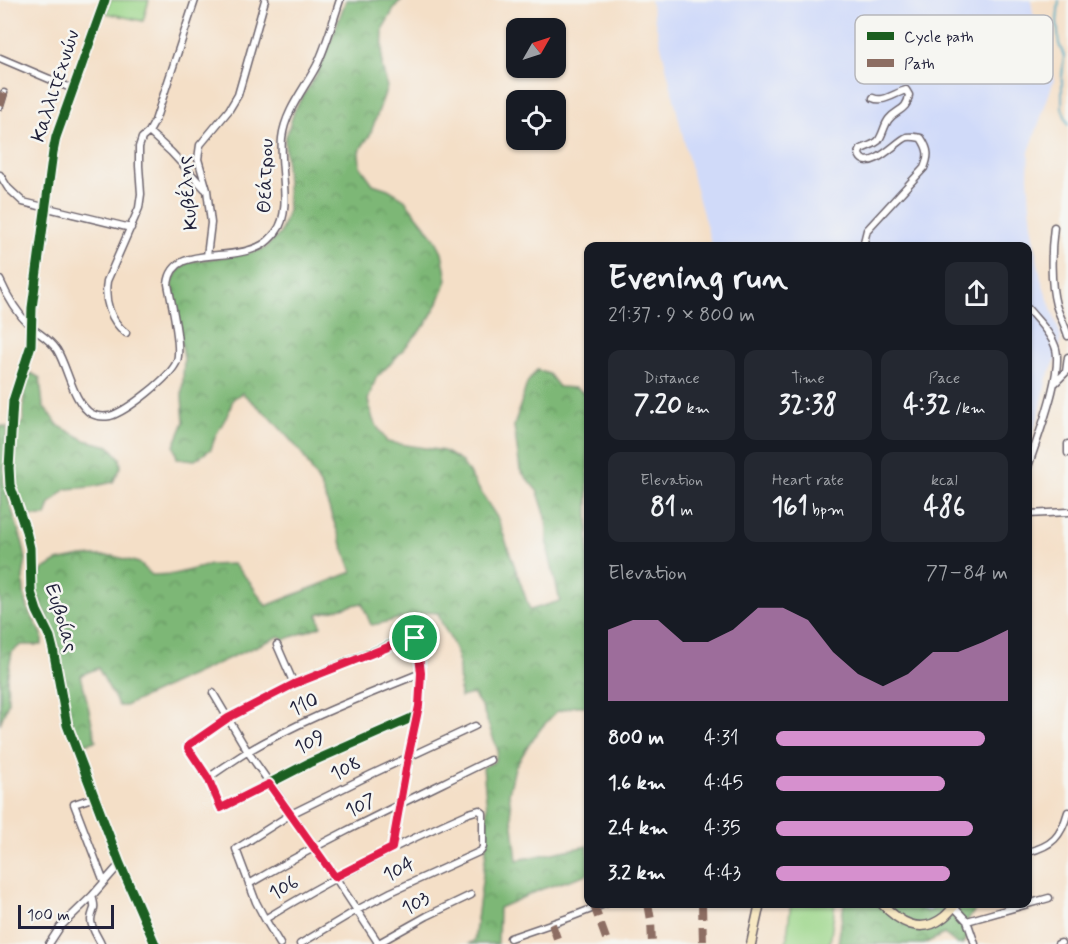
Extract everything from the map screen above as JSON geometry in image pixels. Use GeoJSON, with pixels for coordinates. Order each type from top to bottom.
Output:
{"type":"FeatureCollection","features":[{"type":"Feature","properties":{"kind":"main road"},"geometry":{"type":"LineString","coordinates":[[751,944],[759,908]]}},
{"type":"Feature","properties":{"kind":"main road"},"geometry":{"type":"LineString","coordinates":[[887,908],[901,921],[915,925],[935,922],[946,916],[953,908]]}},
{"type":"Feature","properties":{"kind":"street","name":"Καλλιτεχνών"},"geometry":{"type":"LineString","coordinates":[[33,328],[32,308],[56,137],[105,0]]}},
{"type":"Feature","properties":{"kind":"street"},"geometry":{"type":"LineString","coordinates":[[189,0],[191,8]]}},
{"type":"Feature","properties":{"kind":"street"},"geometry":{"type":"LineString","coordinates":[[126,333],[113,319],[105,290],[139,208],[141,194],[139,147],[142,138],[149,132],[155,121],[195,0]]}},
{"type":"Feature","properties":{"kind":"street","name":"Κυβέλης"},"geometry":{"type":"LineString","coordinates":[[207,256],[211,223],[207,190],[198,151],[238,95],[266,0]]}},
{"type":"Feature","properties":{"kind":"street","name":"Θεάτρου"},"geometry":{"type":"LineString","coordinates":[[33,328],[55,346],[85,408],[101,417],[120,411],[152,389],[172,369],[177,361],[178,342],[168,284],[169,276],[173,269],[189,259],[245,251],[262,245],[277,231],[284,211],[282,138],[286,121],[292,106],[318,63],[340,0]]}},
{"type":"Feature","properties":{"kind":"street"},"geometry":{"type":"LineString","coordinates":[[0,58],[73,89]]}},
{"type":"Feature","properties":{"kind":"street"},"geometry":{"type":"LineString","coordinates":[[864,242],[867,230],[924,168],[928,157],[928,148],[921,138],[913,136],[905,138],[883,155],[871,160],[865,161],[860,158],[861,149],[878,140],[889,119],[909,102],[906,90],[885,99],[873,98]]}},
{"type":"Feature","properties":{"kind":"street"},"geometry":{"type":"LineString","coordinates":[[0,106],[4,93]]}},
{"type":"Feature","properties":{"kind":"street"},"geometry":{"type":"LineString","coordinates":[[149,132],[207,190]]}},
{"type":"Feature","properties":{"kind":"street"},"geometry":{"type":"LineString","coordinates":[[0,175],[8,188],[23,202],[131,228]]}},
{"type":"Feature","properties":{"kind":"street"},"geometry":{"type":"LineString","coordinates":[[1054,227],[1053,287],[1068,336]]}},
{"type":"Feature","properties":{"kind":"street"},"geometry":{"type":"LineString","coordinates":[[0,280],[19,314],[33,328]]}},
{"type":"Feature","properties":{"kind":"street"},"geometry":{"type":"LineString","coordinates":[[1032,314],[1056,347],[1058,363],[1032,454]]}},
{"type":"Feature","properties":{"kind":"street","name":"Ευβοίας"},"geometry":{"type":"LineString","coordinates":[[33,328],[31,345],[13,401],[10,425],[10,484],[30,548],[31,592],[37,611],[50,637],[67,725],[120,864],[155,944]]}},
{"type":"Feature","properties":{"kind":"street"},"geometry":{"type":"LineString","coordinates":[[1054,383],[1066,372],[1068,357]]}},
{"type":"Feature","properties":{"kind":"street"},"geometry":{"type":"LineString","coordinates":[[1068,444],[1068,453]]}},
{"type":"Feature","properties":{"kind":"street"},"geometry":{"type":"LineString","coordinates":[[1032,514],[1068,512]]}},
{"type":"Feature","properties":{"kind":"street"},"geometry":{"type":"LineString","coordinates":[[208,778],[188,747],[228,718],[294,684],[400,641],[415,638],[418,642],[421,673],[419,706],[392,848]]}},
{"type":"Feature","properties":{"kind":"street"},"geometry":{"type":"LineString","coordinates":[[277,645],[294,684]]}},
{"type":"Feature","properties":{"kind":"street","name":"110"},"geometry":{"type":"LineString","coordinates":[[208,778],[248,752],[290,729],[421,673]]}},
{"type":"Feature","properties":{"kind":"street"},"geometry":{"type":"LineString","coordinates":[[213,693],[269,784],[335,877],[378,944]]}},
{"type":"Feature","properties":{"kind":"street","name":"109"},"geometry":{"type":"LineString","coordinates":[[208,778],[221,808],[335,751],[416,716]]}},
{"type":"Feature","properties":{"kind":"street","name":"108"},"geometry":{"type":"LineString","coordinates":[[249,884],[236,849],[291,814],[475,726]]}},
{"type":"Feature","properties":{"kind":"street","name":"107"},"geometry":{"type":"LineString","coordinates":[[249,884],[363,822],[490,760]]}},
{"type":"Feature","properties":{"kind":"street"},"geometry":{"type":"LineString","coordinates":[[95,797],[74,804],[104,882]]}},
{"type":"Feature","properties":{"kind":"street","name":"106"},"geometry":{"type":"LineString","coordinates":[[264,920],[335,877],[392,848],[469,813],[479,810],[483,813]]}},
{"type":"Feature","properties":{"kind":"street"},"geometry":{"type":"LineString","coordinates":[[1032,851],[1051,843],[1060,831],[1068,812]]}},
{"type":"Feature","properties":{"kind":"street","name":"104"},"geometry":{"type":"LineString","coordinates":[[300,944],[357,910],[481,850],[483,847],[483,813]]}},
{"type":"Feature","properties":{"kind":"street"},"geometry":{"type":"LineString","coordinates":[[49,944],[60,927],[120,864]]}},
{"type":"Feature","properties":{"kind":"street"},"geometry":{"type":"LineString","coordinates":[[249,884],[264,920],[280,944]]}},
{"type":"Feature","properties":{"kind":"street","name":"103"},"geometry":{"type":"LineString","coordinates":[[378,944],[427,916],[471,895]]}},
{"type":"Feature","properties":{"kind":"street"},"geometry":{"type":"LineString","coordinates":[[92,896],[95,907],[92,923],[101,944]]}},
{"type":"Feature","properties":{"kind":"street"},"geometry":{"type":"LineString","coordinates":[[1032,903],[1049,898]]}},
{"type":"Feature","properties":{"kind":"street"},"geometry":{"type":"LineString","coordinates":[[510,938],[593,908]]}},
{"type":"Feature","properties":{"kind":"street"},"geometry":{"type":"LineString","coordinates":[[958,908],[967,921],[975,944]]}},
{"type":"Feature","properties":{"kind":"street"},"geometry":{"type":"LineString","coordinates":[[967,921],[1013,908]]}},
{"type":"Feature","properties":{"kind":"shaded area"},"geometry":{"type":"Polygon","coordinates":[[[650,0],[1031,0],[1034,15],[855,15],[855,84],[1053,84],[1029,152],[1028,176],[1034,241],[1041,279],[1061,336],[1059,353],[1047,378],[1039,416],[1032,435],[1032,242],[711,242],[650,0]]]}},
{"type":"Feature","properties":{"kind":"shaded area"},"geometry":{"type":"Polygon","coordinates":[[[919,908],[935,908],[928,912],[919,908]]]}},
{"type":"Feature","properties":{"kind":"green space"},"geometry":{"type":"Polygon","coordinates":[[[110,0],[149,0],[143,21],[106,13],[110,0]]]}},
{"type":"Feature","properties":{"kind":"green space"},"geometry":{"type":"Polygon","coordinates":[[[346,0],[402,0],[397,4],[383,28],[382,66],[387,87],[370,135],[359,151],[360,166],[373,184],[388,189],[403,198],[434,237],[442,252],[447,280],[426,324],[376,378],[368,400],[373,420],[387,442],[444,451],[462,462],[498,519],[530,610],[560,601],[548,550],[546,517],[538,492],[520,470],[514,426],[527,383],[537,370],[549,374],[559,387],[575,388],[584,393],[584,706],[575,706],[556,712],[542,727],[515,767],[509,793],[517,860],[584,847],[584,875],[542,889],[499,908],[498,944],[468,944],[474,941],[486,852],[487,809],[483,767],[494,762],[498,751],[482,707],[473,694],[460,697],[457,656],[438,613],[422,613],[371,625],[362,603],[318,614],[321,626],[284,640],[280,636],[125,706],[119,706],[98,668],[81,675],[96,741],[79,745],[69,714],[59,648],[36,593],[36,580],[42,570],[57,561],[81,556],[113,556],[139,563],[152,575],[174,574],[210,565],[233,564],[249,581],[266,606],[352,572],[321,486],[301,452],[271,418],[242,393],[233,399],[211,449],[195,460],[177,458],[174,446],[184,422],[182,397],[184,358],[172,283],[178,271],[189,262],[264,249],[280,234],[288,211],[285,139],[295,109],[326,54],[346,0]]]}},
{"type":"Feature","properties":{"kind":"green space"},"geometry":{"type":"Polygon","coordinates":[[[31,373],[40,378],[43,406],[59,426],[85,440],[109,446],[120,458],[121,467],[113,482],[66,489],[50,504],[46,516],[31,516],[22,511],[13,485],[15,431],[23,421],[24,382],[31,373]]]}},
{"type":"Feature","properties":{"kind":"green space"},"geometry":{"type":"Polygon","coordinates":[[[0,427],[7,427],[4,481],[26,559],[23,577],[24,593],[29,612],[42,634],[42,645],[21,645],[12,652],[7,679],[8,703],[0,724],[0,427]]]}},
{"type":"Feature","properties":{"kind":"green space"},"geometry":{"type":"Polygon","coordinates":[[[790,908],[834,908],[830,944],[786,944],[790,908]]]}},
{"type":"Feature","properties":{"kind":"green space"},"geometry":{"type":"Polygon","coordinates":[[[843,908],[919,908],[928,912],[935,908],[976,908],[967,921],[971,934],[962,944],[957,944],[944,934],[924,944],[838,944],[843,908]]]}},
{"type":"Feature","properties":{"kind":"waterway"},"geometry":{"type":"LineString","coordinates":[[1059,0],[1057,22],[1059,44],[1064,56],[1062,108],[1068,125]]}},
{"type":"Feature","properties":{"kind":"marked path"},"geometry":{"type":"LineString","coordinates":[[0,106],[4,93]]}},
{"type":"Feature","properties":{"kind":"marked path"},"geometry":{"type":"LineString","coordinates":[[595,908],[608,944]]}},
{"type":"Feature","properties":{"kind":"marked path"},"geometry":{"type":"LineString","coordinates":[[649,908],[652,944]]}},
{"type":"Feature","properties":{"kind":"marked path"},"geometry":{"type":"LineString","coordinates":[[702,908],[703,944]]}},
{"type":"Feature","properties":{"kind":"marked path"},"geometry":{"type":"LineString","coordinates":[[552,924],[559,944]]}},
{"type":"Feature","properties":{"kind":"cycle path"},"geometry":{"type":"LineString","coordinates":[[105,0],[56,137],[32,308],[31,345],[13,401],[9,468],[10,485],[30,548],[31,592],[37,611],[50,637],[67,725],[120,864],[155,944]]}},
{"type":"Feature","properties":{"kind":"cycle path"},"geometry":{"type":"LineString","coordinates":[[392,848],[419,706],[421,673],[418,642],[415,638],[400,641],[294,684],[228,718],[188,747],[208,778],[221,808],[309,763],[416,716]]}},
{"type":"Feature","properties":{"kind":"route"},"geometry":{"type":"LineString","coordinates":[[415,638],[418,642],[421,673],[419,706],[392,848],[335,877],[269,784],[221,808],[208,778],[188,748],[190,744],[228,718],[294,684],[400,641],[415,638]]}}]}
